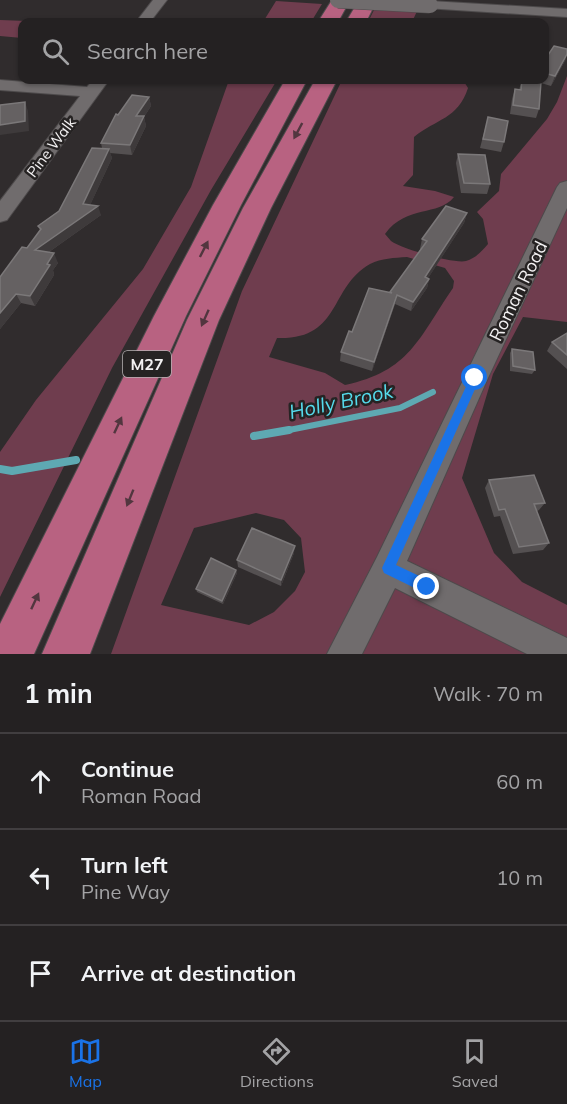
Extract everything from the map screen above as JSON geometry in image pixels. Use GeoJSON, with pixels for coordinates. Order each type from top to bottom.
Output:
{"type":"FeatureCollection","features":[{"type":"Feature","properties":{"kind":"highway"},"geometry":{"type":"LineString","coordinates":[[330,18],[339,0]]}},
{"type":"Feature","properties":{"kind":"highway"},"geometry":{"type":"LineString","coordinates":[[358,18],[368,0]]}},
{"type":"Feature","properties":{"kind":"highway","name":"M27"},"geometry":{"type":"LineString","coordinates":[[10,654],[170,316],[227,205],[294,84]]}},
{"type":"Feature","properties":{"kind":"highway","name":"M27"},"geometry":{"type":"LineString","coordinates":[[66,654],[203,320],[257,208],[324,84]]}},
{"type":"Feature","properties":{"kind":"street"},"geometry":{"type":"LineString","coordinates":[[146,18],[160,0]]}},
{"type":"Feature","properties":{"kind":"street"},"geometry":{"type":"LineString","coordinates":[[339,0],[567,13]]}},
{"type":"Feature","properties":{"kind":"street"},"geometry":{"type":"LineString","coordinates":[[0,85],[96,86]]}},
{"type":"Feature","properties":{"kind":"street","name":"Pine Walk"},"geometry":{"type":"LineString","coordinates":[[0,214],[96,86]]}},
{"type":"Feature","properties":{"kind":"street","name":"Roman Road"},"geometry":{"type":"LineString","coordinates":[[344,654],[388,568],[475,378],[567,187]]}},
{"type":"Feature","properties":{"kind":"street"},"geometry":{"type":"LineString","coordinates":[[388,568],[563,654]]}},
{"type":"Feature","properties":{"kind":"shaded area"},"geometry":{"type":"Polygon","coordinates":[[[276,1],[322,4],[313,18],[265,18],[276,1]]]}},
{"type":"Feature","properties":{"kind":"shaded area"},"geometry":{"type":"Polygon","coordinates":[[[376,6],[418,9],[414,18],[370,18],[376,6]]]}},
{"type":"Feature","properties":{"kind":"shaded area"},"geometry":{"type":"Polygon","coordinates":[[[0,20],[18,21],[18,38],[0,36],[0,20]]]}},
{"type":"Feature","properties":{"kind":"shaded area"},"geometry":{"type":"Polygon","coordinates":[[[567,76],[567,322],[523,317],[493,374],[462,478],[494,553],[522,582],[567,605],[567,654],[111,654],[242,291],[340,84],[466,84],[468,88],[464,98],[452,112],[414,137],[413,175],[403,186],[435,191],[454,197],[440,207],[403,218],[385,234],[391,241],[406,248],[440,258],[466,261],[481,252],[488,244],[483,219],[477,212],[499,191],[501,174],[547,119],[557,102],[567,76]],[[407,257],[384,259],[370,264],[347,286],[324,322],[313,331],[298,336],[277,338],[269,357],[325,373],[345,385],[384,371],[399,362],[421,337],[453,288],[454,281],[445,268],[407,257]],[[256,513],[194,528],[161,605],[249,625],[274,612],[295,591],[305,572],[301,538],[284,520],[256,513]]]}},
{"type":"Feature","properties":{"kind":"shaded area"},"geometry":{"type":"Polygon","coordinates":[[[228,84],[275,84],[211,190],[112,368],[0,597],[0,452],[36,400],[143,269],[191,187],[228,84]]]}},
{"type":"Feature","properties":{"kind":"building"},"geometry":{"type":"Polygon","coordinates":[[[554,46],[567,49],[567,54],[555,76],[549,74],[549,54],[554,46]]]}},
{"type":"Feature","properties":{"kind":"building"},"geometry":{"type":"Polygon","coordinates":[[[522,84],[541,84],[539,109],[513,105],[515,89],[521,90],[522,84]]]}},
{"type":"Feature","properties":{"kind":"building"},"geometry":{"type":"Polygon","coordinates":[[[132,95],[149,97],[136,116],[144,116],[130,145],[101,143],[116,114],[118,115],[132,95]]]}},
{"type":"Feature","properties":{"kind":"building"},"geometry":{"type":"Polygon","coordinates":[[[25,102],[25,121],[0,125],[0,105],[25,102]]]}},
{"type":"Feature","properties":{"kind":"building"},"geometry":{"type":"Polygon","coordinates":[[[488,117],[508,121],[504,142],[483,139],[488,117]]]}},
{"type":"Feature","properties":{"kind":"building"},"geometry":{"type":"Polygon","coordinates":[[[92,148],[109,149],[83,204],[98,206],[35,250],[54,253],[47,264],[50,265],[30,296],[16,294],[0,313],[0,277],[22,247],[27,248],[41,229],[38,226],[59,211],[92,148]]]}},
{"type":"Feature","properties":{"kind":"building"},"geometry":{"type":"Polygon","coordinates":[[[458,154],[485,155],[490,184],[464,183],[458,154]]]}},
{"type":"Feature","properties":{"kind":"building"},"geometry":{"type":"Polygon","coordinates":[[[446,206],[467,213],[425,277],[429,279],[413,302],[397,295],[374,362],[341,352],[349,331],[352,332],[369,288],[392,293],[390,292],[427,241],[422,239],[446,206]]]}},
{"type":"Feature","properties":{"kind":"building"},"geometry":{"type":"Polygon","coordinates":[[[567,333],[567,355],[552,342],[567,333]]]}},
{"type":"Feature","properties":{"kind":"building"},"geometry":{"type":"Polygon","coordinates":[[[512,349],[533,352],[535,370],[513,366],[512,349]]]}},
{"type":"Feature","properties":{"kind":"building"},"geometry":{"type":"Polygon","coordinates":[[[534,475],[545,503],[534,504],[549,543],[519,547],[505,509],[499,510],[489,480],[534,475]]]}},
{"type":"Feature","properties":{"kind":"building"},"geometry":{"type":"Polygon","coordinates":[[[252,528],[295,546],[281,580],[237,560],[252,528]]]}},
{"type":"Feature","properties":{"kind":"building"},"geometry":{"type":"Polygon","coordinates":[[[211,558],[236,570],[222,601],[196,589],[211,558]]]}},
{"type":"Feature","properties":{"kind":"waterway","name":"Holly Brook"},"geometry":{"type":"LineString","coordinates":[[279,432],[400,408],[433,392]]}},
{"type":"Feature","properties":{"kind":"waterway","name":"Holly Brook"},"geometry":{"type":"LineString","coordinates":[[254,436],[289,430]]}},
{"type":"Feature","properties":{"kind":"waterway"},"geometry":{"type":"LineString","coordinates":[[0,469],[12,471],[76,460]]}},
{"type":"Feature","properties":{"kind":"route"},"geometry":{"type":"LineString","coordinates":[[427,587],[388,568],[475,378]]}}]}
